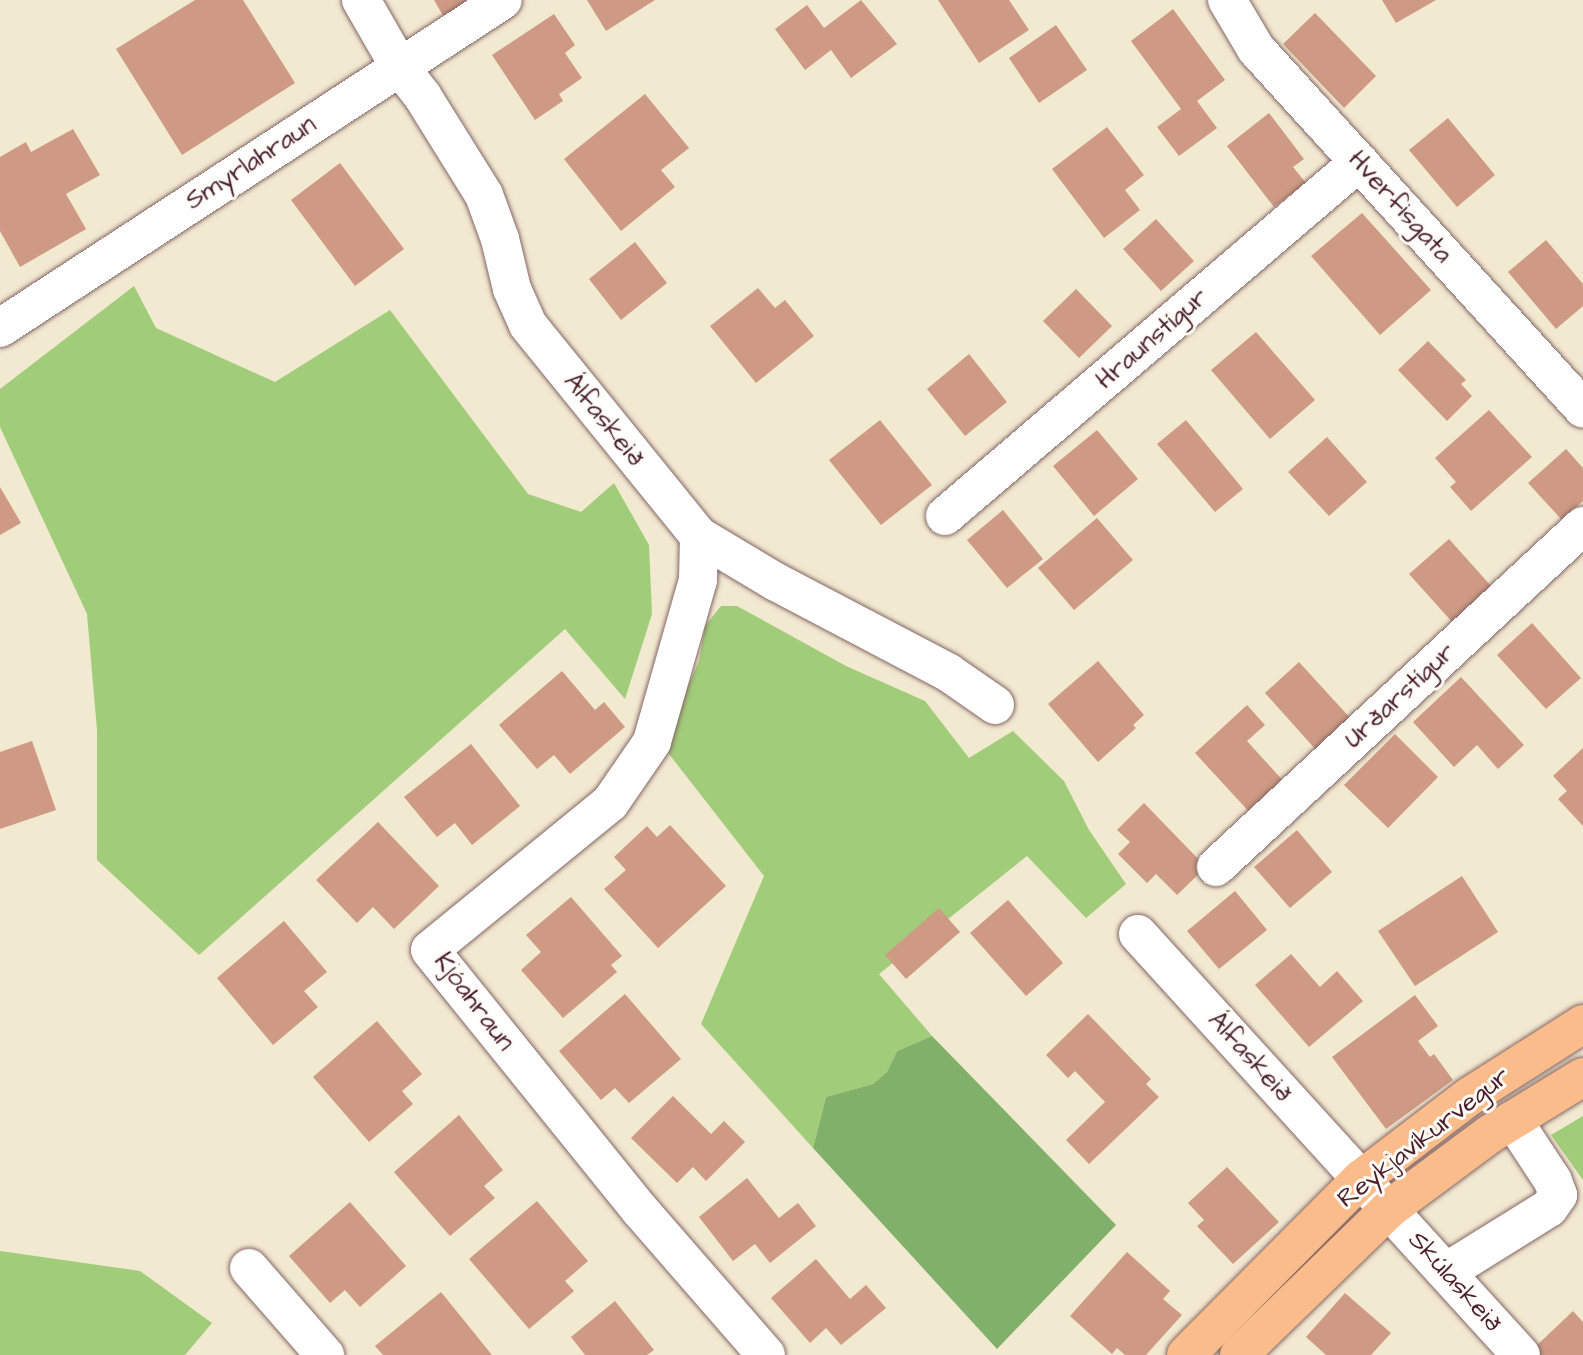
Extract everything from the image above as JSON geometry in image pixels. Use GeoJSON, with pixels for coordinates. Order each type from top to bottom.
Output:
{"type":"FeatureCollection","features":[{"type":"Feature","properties":{"kind":"main road","name":"Reykjavíkurvegur"},"geometry":{"type":"LineString","coordinates":[[1186,1355],[1361,1179],[1470,1096],[1583,1024]]}},
{"type":"Feature","properties":{"kind":"main road","name":"Reykjavíkurvegur"},"geometry":{"type":"LineString","coordinates":[[1238,1355],[1389,1209],[1513,1120],[1583,1077]]}},
{"type":"Feature","properties":{"kind":"street","name":"Álfaskeið"},"geometry":{"type":"LineString","coordinates":[[361,0],[400,66],[423,97],[484,195],[500,239],[512,289],[528,324],[699,536],[776,582],[949,673],[995,705]]}},
{"type":"Feature","properties":{"kind":"street","name":"Smyrlahraun"},"geometry":{"type":"LineString","coordinates":[[0,328],[503,0]]}},
{"type":"Feature","properties":{"kind":"street","name":"Hverfisgata"},"geometry":{"type":"LineString","coordinates":[[1227,0],[1256,49],[1583,408]]}},
{"type":"Feature","properties":{"kind":"street","name":"Hraunstígur"},"geometry":{"type":"LineString","coordinates":[[946,516],[1359,162]]}},
{"type":"Feature","properties":{"kind":"street","name":"Urðarstígur"},"geometry":{"type":"LineString","coordinates":[[1216,867],[1583,526]]}},
{"type":"Feature","properties":{"kind":"street","name":"Kjóahraun"},"geometry":{"type":"LineString","coordinates":[[699,536],[698,580],[652,742],[610,803],[430,950],[639,1210],[766,1355]]}},
{"type":"Feature","properties":{"kind":"street","name":"Álfaskeið"},"geometry":{"type":"LineString","coordinates":[[1139,934],[1389,1209]]}},
{"type":"Feature","properties":{"kind":"street"},"geometry":{"type":"LineString","coordinates":[[1446,1272],[1549,1208],[1558,1195],[1553,1181],[1513,1120]]}},
{"type":"Feature","properties":{"kind":"street","name":"Skúlaskeið"},"geometry":{"type":"LineString","coordinates":[[1389,1209],[1521,1355]]}},
{"type":"Feature","properties":{"kind":"street"},"geometry":{"type":"LineString","coordinates":[[250,1268],[325,1355]]}},
{"type":"Feature","properties":{"kind":"green space"},"geometry":{"type":"Polygon","coordinates":[[[134,286],[156,328],[275,382],[390,310],[528,494],[581,512],[614,483],[649,545],[652,614],[625,699],[565,629],[199,955],[97,860],[97,730],[87,614],[0,427],[0,389],[134,286]]]}},
{"type":"Feature","properties":{"kind":"green space"},"geometry":{"type":"Polygon","coordinates":[[[721,606],[737,606],[846,666],[925,701],[969,758],[1013,731],[1064,781],[1089,830],[1126,884],[1086,918],[1027,856],[879,974],[932,1036],[897,1051],[887,1072],[873,1084],[826,1097],[813,1148],[701,1024],[764,876],[662,745],[699,661],[705,626],[721,606]]]}},
{"type":"Feature","properties":{"kind":"green space"},"geometry":{"type":"Polygon","coordinates":[[[932,1036],[1116,1225],[997,1349],[813,1148],[826,1097],[873,1084],[887,1072],[897,1051],[932,1036]]]}},
{"type":"Feature","properties":{"kind":"green space"},"geometry":{"type":"Polygon","coordinates":[[[1583,1116],[1583,1180],[1551,1135],[1583,1116]]]}},
{"type":"Feature","properties":{"kind":"green space"},"geometry":{"type":"Polygon","coordinates":[[[0,1251],[140,1271],[212,1323],[185,1355],[0,1355],[0,1251]]]}},
{"type":"Feature","properties":{"kind":"building"},"geometry":{"type":"Polygon","coordinates":[[[195,0],[243,0],[295,83],[182,155],[116,49],[195,0]]]}},
{"type":"Feature","properties":{"kind":"building"},"geometry":{"type":"Polygon","coordinates":[[[434,0],[477,0],[445,19],[434,0]]]}},
{"type":"Feature","properties":{"kind":"building"},"geometry":{"type":"Polygon","coordinates":[[[587,0],[655,0],[606,31],[587,0]]]}},
{"type":"Feature","properties":{"kind":"building"},"geometry":{"type":"Polygon","coordinates":[[[861,0],[897,44],[851,78],[831,50],[805,70],[775,29],[807,5],[824,28],[861,0]]]}},
{"type":"Feature","properties":{"kind":"building"},"geometry":{"type":"Polygon","coordinates":[[[938,0],[1009,0],[1029,30],[979,63],[938,0]]]}},
{"type":"Feature","properties":{"kind":"building"},"geometry":{"type":"Polygon","coordinates":[[[1382,0],[1436,0],[1396,23],[1382,0]]]}},
{"type":"Feature","properties":{"kind":"building"},"geometry":{"type":"Polygon","coordinates":[[[1173,9],[1225,80],[1197,101],[1217,128],[1179,156],[1157,127],[1181,109],[1131,41],[1173,9]]]}},
{"type":"Feature","properties":{"kind":"building"},"geometry":{"type":"Polygon","coordinates":[[[1315,13],[1376,76],[1344,108],[1283,44],[1315,13]]]}},
{"type":"Feature","properties":{"kind":"building"},"geometry":{"type":"Polygon","coordinates":[[[554,14],[575,45],[565,53],[582,78],[559,94],[563,101],[535,120],[492,55],[554,14]]]}},
{"type":"Feature","properties":{"kind":"building"},"geometry":{"type":"Polygon","coordinates":[[[1056,25],[1087,70],[1039,103],[1009,58],[1056,25]]]}},
{"type":"Feature","properties":{"kind":"building"},"geometry":{"type":"Polygon","coordinates":[[[645,94],[689,148],[661,170],[675,187],[621,231],[564,159],[645,94]]]}},
{"type":"Feature","properties":{"kind":"building"},"geometry":{"type":"Polygon","coordinates":[[[1269,113],[1304,159],[1293,167],[1306,183],[1274,207],[1227,146],[1269,113]]]}},
{"type":"Feature","properties":{"kind":"building"},"geometry":{"type":"Polygon","coordinates":[[[1448,118],[1495,175],[1457,207],[1409,150],[1448,118]]]}},
{"type":"Feature","properties":{"kind":"building"},"geometry":{"type":"Polygon","coordinates":[[[1107,127],[1144,175],[1125,190],[1140,210],[1104,238],[1052,169],[1107,127]]]}},
{"type":"Feature","properties":{"kind":"building"},"geometry":{"type":"Polygon","coordinates":[[[73,129],[100,175],[66,194],[86,229],[20,267],[0,231],[0,157],[26,142],[31,152],[73,129]]]}},
{"type":"Feature","properties":{"kind":"building"},"geometry":{"type":"Polygon","coordinates":[[[340,163],[404,249],[355,286],[291,200],[340,163]]]}},
{"type":"Feature","properties":{"kind":"building"},"geometry":{"type":"Polygon","coordinates":[[[1362,213],[1431,290],[1380,335],[1311,256],[1362,213]]]}},
{"type":"Feature","properties":{"kind":"building"},"geometry":{"type":"Polygon","coordinates":[[[1156,219],[1194,261],[1161,291],[1123,249],[1156,219]]]}},
{"type":"Feature","properties":{"kind":"building"},"geometry":{"type":"Polygon","coordinates":[[[1546,240],[1583,284],[1583,306],[1556,329],[1508,272],[1546,240]]]}},
{"type":"Feature","properties":{"kind":"building"},"geometry":{"type":"Polygon","coordinates":[[[635,242],[667,283],[621,320],[589,279],[635,242]]]}},
{"type":"Feature","properties":{"kind":"building"},"geometry":{"type":"Polygon","coordinates":[[[758,288],[775,308],[785,300],[814,336],[756,383],[710,326],[758,288]]]}},
{"type":"Feature","properties":{"kind":"building"},"geometry":{"type":"Polygon","coordinates":[[[1076,289],[1112,326],[1079,358],[1043,321],[1076,289]]]}},
{"type":"Feature","properties":{"kind":"building"},"geometry":{"type":"Polygon","coordinates":[[[1256,332],[1315,400],[1270,439],[1211,370],[1256,332]]]}},
{"type":"Feature","properties":{"kind":"building"},"geometry":{"type":"Polygon","coordinates":[[[1428,341],[1466,380],[1461,384],[1472,396],[1447,421],[1398,370],[1428,341]]]}},
{"type":"Feature","properties":{"kind":"building"},"geometry":{"type":"Polygon","coordinates":[[[969,354],[1007,402],[965,436],[927,389],[969,354]]]}},
{"type":"Feature","properties":{"kind":"building"},"geometry":{"type":"Polygon","coordinates":[[[1489,410],[1532,457],[1471,511],[1450,487],[1456,482],[1435,458],[1489,410]]]}},
{"type":"Feature","properties":{"kind":"building"},"geometry":{"type":"Polygon","coordinates":[[[880,420],[932,485],[881,525],[829,460],[880,420]]]}},
{"type":"Feature","properties":{"kind":"building"},"geometry":{"type":"Polygon","coordinates":[[[1186,420],[1243,489],[1215,512],[1157,444],[1186,420]]]}},
{"type":"Feature","properties":{"kind":"building"},"geometry":{"type":"Polygon","coordinates":[[[1097,430],[1138,479],[1094,516],[1053,466],[1097,430]]]}},
{"type":"Feature","properties":{"kind":"building"},"geometry":{"type":"Polygon","coordinates":[[[1327,437],[1367,482],[1329,516],[1288,472],[1327,437]]]}},
{"type":"Feature","properties":{"kind":"building"},"geometry":{"type":"Polygon","coordinates":[[[1566,449],[1583,468],[1583,501],[1562,520],[1528,483],[1566,449]]]}},
{"type":"Feature","properties":{"kind":"building"},"geometry":{"type":"Polygon","coordinates":[[[0,487],[21,523],[0,535],[0,487]]]}},
{"type":"Feature","properties":{"kind":"building"},"geometry":{"type":"Polygon","coordinates":[[[1003,510],[1043,559],[1007,588],[967,540],[1003,510]]]}},
{"type":"Feature","properties":{"kind":"building"},"geometry":{"type":"Polygon","coordinates":[[[1097,518],[1133,560],[1074,610],[1038,568],[1097,518]]]}},
{"type":"Feature","properties":{"kind":"building"},"geometry":{"type":"Polygon","coordinates":[[[1449,539],[1492,587],[1453,623],[1409,574],[1449,539]]]}},
{"type":"Feature","properties":{"kind":"building"},"geometry":{"type":"Polygon","coordinates":[[[1532,623],[1581,678],[1546,709],[1497,655],[1532,623]]]}},
{"type":"Feature","properties":{"kind":"building"},"geometry":{"type":"Polygon","coordinates":[[[1098,661],[1144,715],[1133,725],[1136,728],[1098,762],[1048,704],[1098,661]]]}},
{"type":"Feature","properties":{"kind":"building"},"geometry":{"type":"Polygon","coordinates":[[[1299,662],[1352,720],[1317,751],[1265,693],[1299,662]]]}},
{"type":"Feature","properties":{"kind":"building"},"geometry":{"type":"Polygon","coordinates":[[[562,671],[595,710],[604,702],[625,727],[570,774],[554,755],[537,769],[499,725],[562,671]]]}},
{"type":"Feature","properties":{"kind":"building"},"geometry":{"type":"Polygon","coordinates":[[[1461,677],[1524,745],[1498,769],[1477,745],[1454,767],[1413,722],[1461,677]]]}},
{"type":"Feature","properties":{"kind":"building"},"geometry":{"type":"Polygon","coordinates":[[[1247,705],[1265,725],[1247,741],[1286,784],[1252,815],[1195,753],[1247,705]]]}},
{"type":"Feature","properties":{"kind":"building"},"geometry":{"type":"Polygon","coordinates":[[[1395,734],[1438,777],[1388,828],[1344,785],[1395,734]]]}},
{"type":"Feature","properties":{"kind":"building"},"geometry":{"type":"Polygon","coordinates":[[[32,741],[56,810],[0,829],[0,752],[32,741]]]}},
{"type":"Feature","properties":{"kind":"building"},"geometry":{"type":"Polygon","coordinates":[[[471,744],[520,806],[472,845],[455,823],[437,837],[404,797],[471,744]]]}},
{"type":"Feature","properties":{"kind":"building"},"geometry":{"type":"Polygon","coordinates":[[[1583,748],[1583,826],[1558,799],[1567,791],[1553,776],[1583,748]]]}},
{"type":"Feature","properties":{"kind":"building"},"geometry":{"type":"Polygon","coordinates":[[[1144,803],[1206,867],[1177,895],[1156,874],[1147,883],[1118,854],[1130,842],[1117,830],[1144,803]]]}},
{"type":"Feature","properties":{"kind":"building"},"geometry":{"type":"Polygon","coordinates":[[[378,822],[439,886],[394,929],[373,907],[357,923],[316,880],[378,822]]]}},
{"type":"Feature","properties":{"kind":"building"},"geometry":{"type":"Polygon","coordinates":[[[670,825],[726,886],[658,948],[604,889],[626,870],[614,857],[647,826],[657,837],[670,825]]]}},
{"type":"Feature","properties":{"kind":"building"},"geometry":{"type":"Polygon","coordinates":[[[1297,830],[1332,872],[1290,908],[1254,867],[1297,830]]]}},
{"type":"Feature","properties":{"kind":"building"},"geometry":{"type":"Polygon","coordinates":[[[1462,876],[1498,932],[1415,986],[1378,931],[1462,876]]]}},
{"type":"Feature","properties":{"kind":"building"},"geometry":{"type":"Polygon","coordinates":[[[1235,891],[1267,930],[1219,969],[1187,931],[1235,891]]]}},
{"type":"Feature","properties":{"kind":"building"},"geometry":{"type":"Polygon","coordinates":[[[571,897],[622,956],[611,965],[617,972],[563,1018],[521,970],[541,952],[526,935],[571,897]]]}},
{"type":"Feature","properties":{"kind":"building"},"geometry":{"type":"Polygon","coordinates":[[[1008,900],[1063,963],[1026,996],[970,933],[1008,900]]]}},
{"type":"Feature","properties":{"kind":"building"},"geometry":{"type":"Polygon","coordinates":[[[939,908],[960,932],[906,979],[885,955],[939,908]]]}},
{"type":"Feature","properties":{"kind":"building"},"geometry":{"type":"Polygon","coordinates":[[[284,921],[327,972],[304,991],[318,1007],[273,1045],[217,978],[284,921]]]}},
{"type":"Feature","properties":{"kind":"building"},"geometry":{"type":"Polygon","coordinates":[[[1291,954],[1320,987],[1337,971],[1363,1001],[1309,1047],[1255,985],[1291,954]]]}},
{"type":"Feature","properties":{"kind":"building"},"geometry":{"type":"Polygon","coordinates":[[[625,994],[681,1059],[629,1103],[615,1088],[601,1100],[559,1051],[625,994]]]}},
{"type":"Feature","properties":{"kind":"building"},"geometry":{"type":"Polygon","coordinates":[[[1415,995],[1438,1026],[1418,1041],[1430,1057],[1434,1054],[1453,1080],[1386,1129],[1332,1057],[1415,995]]]}},
{"type":"Feature","properties":{"kind":"building"},"geometry":{"type":"Polygon","coordinates":[[[1088,1014],[1151,1079],[1146,1084],[1159,1097],[1089,1164],[1066,1140],[1105,1102],[1075,1071],[1068,1078],[1046,1055],[1088,1014]]]}},
{"type":"Feature","properties":{"kind":"building"},"geometry":{"type":"Polygon","coordinates":[[[377,1021],[422,1074],[402,1091],[413,1104],[369,1142],[313,1077],[377,1021]]]}},
{"type":"Feature","properties":{"kind":"building"},"geometry":{"type":"Polygon","coordinates":[[[673,1096],[711,1134],[724,1121],[745,1142],[706,1181],[693,1167],[677,1183],[631,1138],[673,1096]]]}},
{"type":"Feature","properties":{"kind":"building"},"geometry":{"type":"Polygon","coordinates":[[[459,1115],[503,1170],[484,1186],[495,1198],[450,1236],[394,1172],[459,1115]]]}},
{"type":"Feature","properties":{"kind":"building"},"geometry":{"type":"Polygon","coordinates":[[[1227,1167],[1279,1222],[1233,1264],[1197,1226],[1204,1220],[1188,1203],[1227,1167]]]}},
{"type":"Feature","properties":{"kind":"building"},"geometry":{"type":"Polygon","coordinates":[[[747,1178],[779,1218],[798,1203],[816,1226],[770,1263],[755,1244],[733,1261],[699,1217],[747,1178]]]}},
{"type":"Feature","properties":{"kind":"building"},"geometry":{"type":"Polygon","coordinates":[[[537,1201],[588,1261],[565,1281],[574,1291],[529,1329],[469,1259],[537,1201]]]}},
{"type":"Feature","properties":{"kind":"building"},"geometry":{"type":"Polygon","coordinates":[[[350,1202],[406,1266],[360,1307],[345,1290],[330,1303],[289,1256],[350,1202]]]}},
{"type":"Feature","properties":{"kind":"building"},"geometry":{"type":"Polygon","coordinates":[[[1127,1252],[1170,1291],[1163,1299],[1182,1315],[1146,1355],[1125,1355],[1117,1348],[1112,1354],[1070,1316],[1127,1252]]]}},
{"type":"Feature","properties":{"kind":"building"},"geometry":{"type":"Polygon","coordinates":[[[816,1259],[850,1299],[866,1285],[886,1308],[841,1345],[826,1328],[810,1343],[771,1298],[816,1259]]]}},
{"type":"Feature","properties":{"kind":"building"},"geometry":{"type":"Polygon","coordinates":[[[441,1292],[492,1355],[383,1355],[375,1346],[441,1292]]]}},
{"type":"Feature","properties":{"kind":"building"},"geometry":{"type":"Polygon","coordinates":[[[1345,1293],[1391,1333],[1371,1355],[1326,1355],[1306,1337],[1345,1293]]]}},
{"type":"Feature","properties":{"kind":"building"},"geometry":{"type":"Polygon","coordinates":[[[615,1301],[654,1350],[647,1355],[585,1355],[571,1337],[615,1301]]]}},
{"type":"Feature","properties":{"kind":"building"},"geometry":{"type":"Polygon","coordinates":[[[1573,1311],[1583,1322],[1583,1355],[1540,1355],[1534,1348],[1573,1311]]]}}]}
